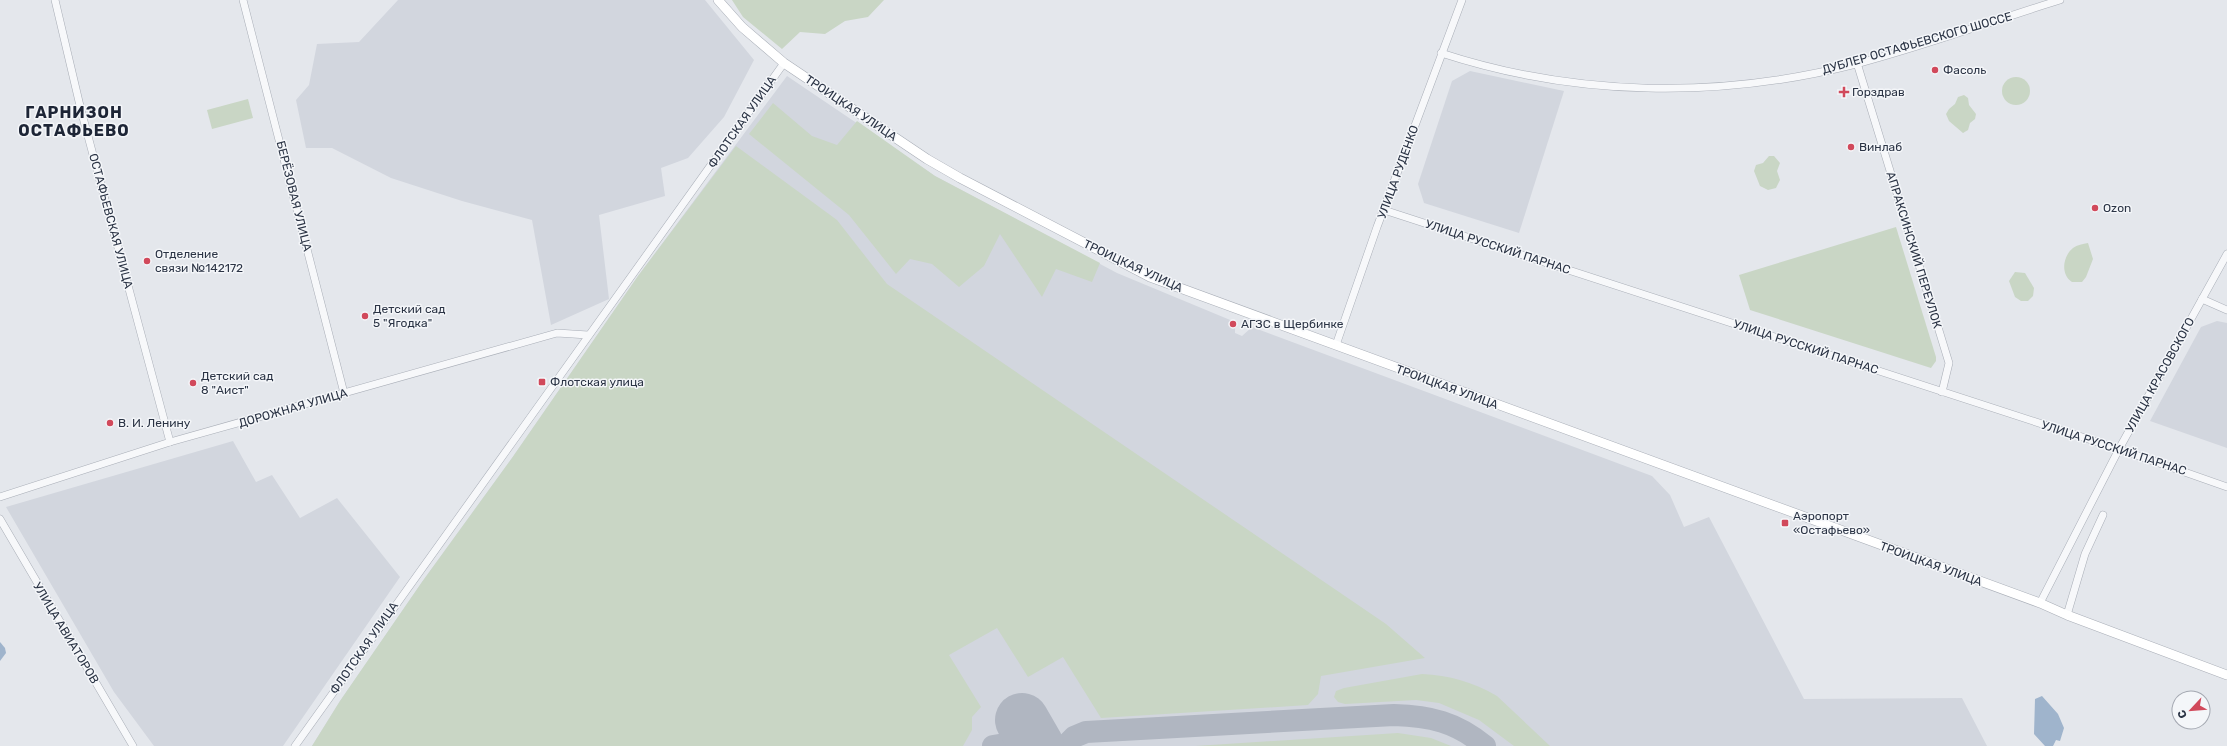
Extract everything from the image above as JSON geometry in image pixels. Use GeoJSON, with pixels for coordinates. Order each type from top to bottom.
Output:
{"type":"FeatureCollection","features":[{"type":"Feature","properties":{"kind":"street","name":"ОСТАФЬЕВСКАЯ УЛИЦА"},"geometry":{"type":"LineString","coordinates":[[55,0],[81,110],[170,442]]}},
{"type":"Feature","properties":{"kind":"street","name":"БЕРЁЗОВАЯ УЛИЦА"},"geometry":{"type":"LineString","coordinates":[[243,0],[344,393]]}},
{"type":"Feature","properties":{"kind":"street","name":"ТРОИЦКАЯ УЛИЦА"},"geometry":{"type":"LineString","coordinates":[[718,0],[742,27],[784,62],[927,159],[1119,262],[1186,291],[2040,603],[2066,615],[2227,675]]}},
{"type":"Feature","properties":{"kind":"street","name":"УЛИЦА РУДЕНКО"},"geometry":{"type":"LineString","coordinates":[[1336,345],[1441,53],[1462,0]]}},
{"type":"Feature","properties":{"kind":"street","name":"ДУБЛЕР ОСТАФЬЕВСКОГО ШОССЕ"},"geometry":{"type":"LineString","coordinates":[[1441,53],[1479,64],[1546,78],[1596,85],[1648,89],[1714,88],[1759,83],[1857,63],[2060,0]]}},
{"type":"Feature","properties":{"kind":"street","name":"ФЛОТСКАЯ УЛИЦА"},"geometry":{"type":"LineString","coordinates":[[294,746],[784,62]]}},
{"type":"Feature","properties":{"kind":"street","name":"АПРАКСИНСКИЙ ПЕРЕУЛОК"},"geometry":{"type":"LineString","coordinates":[[1857,63],[1949,363],[1942,392]]}},
{"type":"Feature","properties":{"kind":"street","name":"УЛИЦА РУССКИЙ ПАРНАС"},"geometry":{"type":"LineString","coordinates":[[1384,210],[2120,449],[2227,487]]}},
{"type":"Feature","properties":{"kind":"street","name":"УЛИЦА КРАСОВСКОГО"},"geometry":{"type":"LineString","coordinates":[[2040,603],[2120,449],[2227,254]]}},
{"type":"Feature","properties":{"kind":"street"},"geometry":{"type":"LineString","coordinates":[[2202,299],[2227,310]]}},
{"type":"Feature","properties":{"kind":"street","name":"ДОРОЖНАЯ УЛИЦА"},"geometry":{"type":"LineString","coordinates":[[0,497],[170,442],[557,333],[588,335]]}},
{"type":"Feature","properties":{"kind":"street"},"geometry":{"type":"LineString","coordinates":[[2066,615],[2085,554],[2103,515]]}},
{"type":"Feature","properties":{"kind":"street","name":"УЛИЦА АВИАТОРОВ"},"geometry":{"type":"LineString","coordinates":[[0,519],[133,746]]}},
{"type":"Feature","properties":{"kind":"shaded area"},"geometry":{"type":"Polygon","coordinates":[[[398,0],[705,0],[754,60],[724,117],[688,158],[661,168],[665,196],[599,215],[609,299],[551,325],[532,220],[462,201],[391,178],[332,148],[306,148],[296,100],[309,85],[317,44],[359,42],[398,0]]]}},
{"type":"Feature","properties":{"kind":"shaded area"},"geometry":{"type":"Polygon","coordinates":[[[1470,71],[1564,91],[1519,233],[1424,203],[1418,184],[1452,81],[1470,71]]]}},
{"type":"Feature","properties":{"kind":"shaded area"},"geometry":{"type":"Polygon","coordinates":[[[787,76],[935,176],[1117,273],[1235,322],[1235,333],[1242,336],[1252,327],[1652,476],[1670,495],[1684,527],[1709,517],[1804,699],[1962,698],[1987,746],[312,746],[340,701],[422,582],[512,458],[638,276],[787,76]]]}},
{"type":"Feature","properties":{"kind":"shaded area"},"geometry":{"type":"Polygon","coordinates":[[[2217,321],[2227,323],[2227,448],[2150,421],[2201,327],[2217,321]]]}},
{"type":"Feature","properties":{"kind":"shaded area"},"geometry":{"type":"Polygon","coordinates":[[[233,441],[256,482],[272,475],[300,518],[337,498],[400,577],[283,746],[154,746],[114,692],[6,507],[233,441]]]}},
{"type":"Feature","properties":{"kind":"green space"},"geometry":{"type":"Polygon","coordinates":[[[732,0],[884,0],[868,17],[845,21],[825,34],[800,32],[782,49],[743,17],[732,0]]]}},
{"type":"Feature","properties":{"kind":"green space"},"geometry":{"type":"Polygon","coordinates":[[[2016,77],[2026,81],[2030,91],[2026,101],[2016,105],[2006,101],[2002,91],[2006,81],[2016,77]]]}},
{"type":"Feature","properties":{"kind":"green space"},"geometry":{"type":"Polygon","coordinates":[[[1964,95],[1968,98],[1969,105],[1976,114],[1975,119],[1970,123],[1968,130],[1963,133],[1949,121],[1946,114],[1955,104],[1958,97],[1964,95]]]}},
{"type":"Feature","properties":{"kind":"green space"},"geometry":{"type":"Polygon","coordinates":[[[248,99],[253,118],[212,129],[207,110],[248,99]]]}},
{"type":"Feature","properties":{"kind":"green space"},"geometry":{"type":"Polygon","coordinates":[[[773,103],[812,136],[837,145],[857,121],[935,176],[1100,263],[1092,282],[1056,269],[1042,297],[1000,234],[984,266],[959,287],[932,264],[910,259],[896,274],[849,215],[749,134],[773,103]]]}},
{"type":"Feature","properties":{"kind":"green space"},"geometry":{"type":"Polygon","coordinates":[[[736,146],[837,220],[887,284],[1386,624],[1425,658],[1321,676],[1318,694],[1308,705],[1101,718],[1063,657],[1028,677],[997,628],[949,655],[981,707],[972,717],[972,730],[963,746],[312,746],[340,701],[422,582],[512,458],[638,276],[736,146]]]}},
{"type":"Feature","properties":{"kind":"green space"},"geometry":{"type":"Polygon","coordinates":[[[1769,156],[1774,156],[1780,163],[1777,171],[1780,180],[1776,188],[1768,190],[1760,186],[1754,171],[1756,165],[1763,163],[1769,156]]]}},
{"type":"Feature","properties":{"kind":"green space"},"geometry":{"type":"Polygon","coordinates":[[[1896,227],[1936,357],[1936,361],[1931,368],[1750,310],[1739,275],[1896,227]]]}},
{"type":"Feature","properties":{"kind":"green space"},"geometry":{"type":"Polygon","coordinates":[[[2088,243],[2093,259],[2086,277],[2082,282],[2072,282],[2068,279],[2064,270],[2065,260],[2070,251],[2075,247],[2088,243]]]}},
{"type":"Feature","properties":{"kind":"green space"},"geometry":{"type":"Polygon","coordinates":[[[2015,272],[2025,273],[2034,288],[2033,296],[2028,301],[2021,301],[2015,297],[2009,281],[2015,272]]]}},
{"type":"Feature","properties":{"kind":"green space"},"geometry":{"type":"Polygon","coordinates":[[[1422,674],[1461,680],[1497,696],[1550,746],[1514,746],[1479,720],[1439,703],[1416,700],[1345,704],[1338,702],[1334,697],[1336,691],[1344,688],[1422,674]]]}},
{"type":"Feature","properties":{"kind":"green space"},"geometry":{"type":"Polygon","coordinates":[[[1398,733],[1431,738],[1451,746],[1195,746],[1398,733]]]}},
{"type":"Feature","properties":{"kind":"water"},"geometry":{"type":"Polygon","coordinates":[[[0,642],[5,648],[6,653],[0,661],[0,642]]]}},
{"type":"Feature","properties":{"kind":"water"},"geometry":{"type":"Polygon","coordinates":[[[2042,696],[2058,714],[2064,728],[2060,741],[2056,740],[2053,746],[2045,746],[2034,734],[2035,699],[2042,696]]]}},
{"type":"Feature","properties":{"kind":"taxiway"},"geometry":{"type":"LineString","coordinates":[[1065,746],[1074,737],[1086,732],[1394,715],[1419,717],[1442,722],[1464,731],[1485,746]]}},
{"type":"Feature","properties":{"kind":"taxiway"},"geometry":{"type":"LineString","coordinates":[[993,746],[1017,742],[1034,746]]}},
{"type":"Feature","properties":{"kind":"runway"},"geometry":{"type":"LineString","coordinates":[[1022,720],[1037,746]]}},
{"type":"Feature","properties":{"kind":"place","name":"Фасоль"},"geometry":{"type":"Point","coordinates":[1935,70]}},
{"type":"Feature","properties":{"kind":"place","name":"Горздрав"},"geometry":{"type":"Point","coordinates":[1844,92]}},
{"type":"Feature","properties":{"kind":"place","name":"Винлаб"},"geometry":{"type":"Point","coordinates":[1851,147]}},
{"type":"Feature","properties":{"kind":"place","name":"Ozon"},"geometry":{"type":"Point","coordinates":[2095,208]}},
{"type":"Feature","properties":{"kind":"place","name":"Отделение связи №142172"},"geometry":{"type":"Point","coordinates":[147,261]}},
{"type":"Feature","properties":{"kind":"place","name":"Детский сад 5 \"Ягодка\""},"geometry":{"type":"Point","coordinates":[365,316]}},
{"type":"Feature","properties":{"kind":"place","name":"АГЗС в Щербинке"},"geometry":{"type":"Point","coordinates":[1233,324]}},
{"type":"Feature","properties":{"kind":"place","name":"Флотская улица"},"geometry":{"type":"Point","coordinates":[542,382]}},
{"type":"Feature","properties":{"kind":"place","name":"Детский сад 8 \"Аист\""},"geometry":{"type":"Point","coordinates":[193,383]}},
{"type":"Feature","properties":{"kind":"place","name":"В. И. Ленину"},"geometry":{"type":"Point","coordinates":[110,423]}},
{"type":"Feature","properties":{"kind":"place","name":"Аэропорт «Остафьево»"},"geometry":{"type":"Point","coordinates":[1785,523]}},
{"type":"Feature","properties":{"kind":"district","name":"ГАРНИЗОН ОСТАФЬЕВО"},"geometry":{"type":"Point","coordinates":[74,121]}}]}
